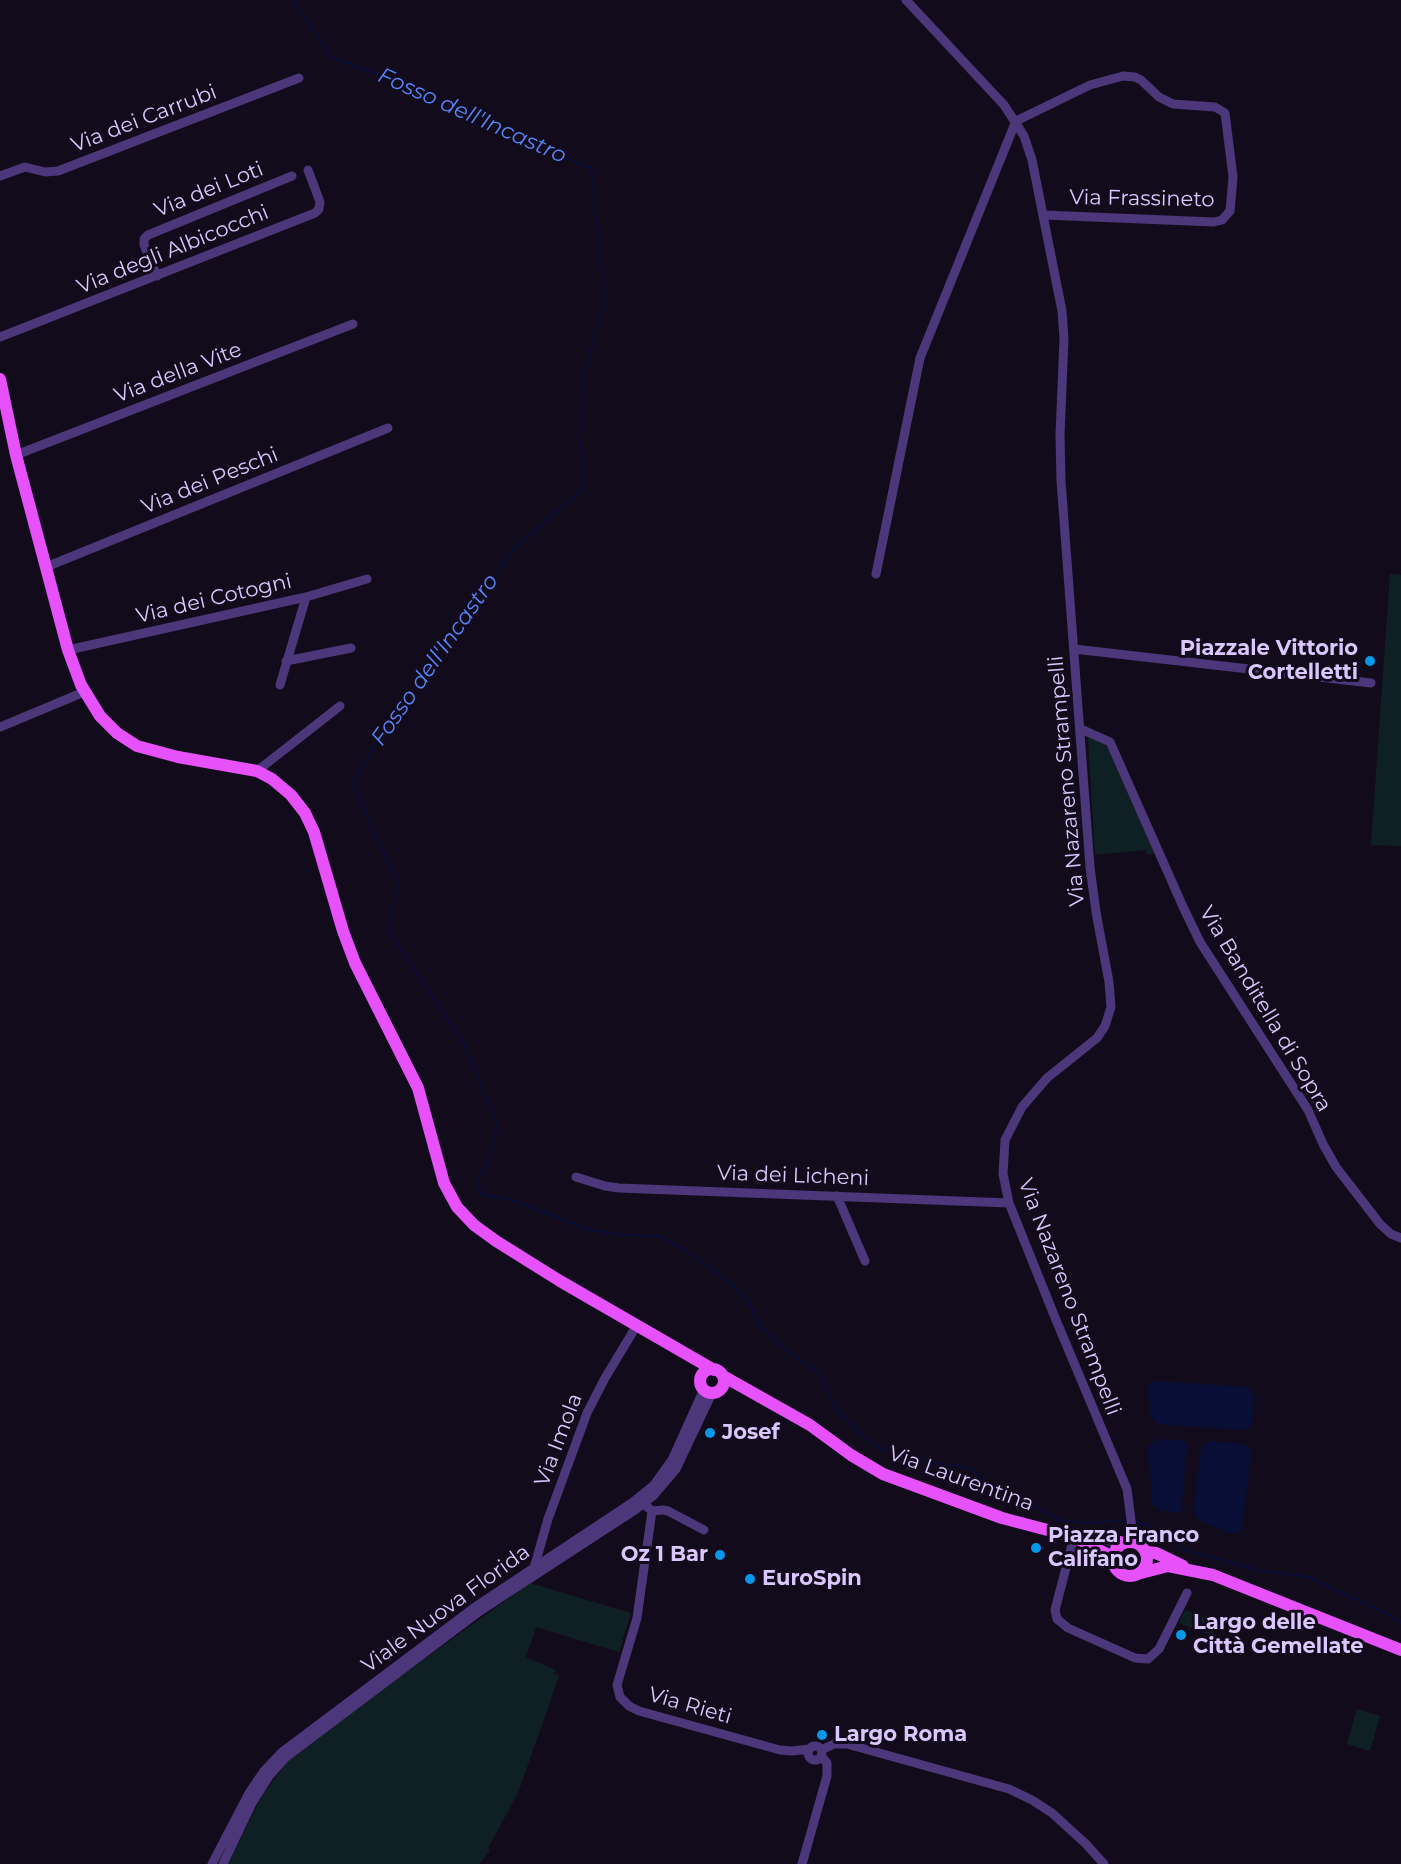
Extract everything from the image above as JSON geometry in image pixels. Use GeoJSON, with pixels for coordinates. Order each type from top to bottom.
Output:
{"type":"FeatureCollection","features":[{"type":"Feature","properties":{"kind":"main road"},"geometry":{"type":"LineString","coordinates":[[0,379],[16,455],[68,650],[84,692],[110,727],[137,746],[177,757],[257,771]]}},
{"type":"Feature","properties":{"kind":"main road","name":"Via Laurentina"},"geometry":{"type":"LineString","coordinates":[[257,771],[272,779],[291,795],[311,825],[355,963],[411,1071],[421,1096],[444,1184],[461,1212],[485,1233],[560,1281],[810,1425],[851,1455],[884,1474],[1002,1518],[1074,1537],[1113,1557]]}},
{"type":"Feature","properties":{"kind":"main road","name":"Via Laurentina"},"geometry":{"type":"LineString","coordinates":[[651,1334],[662,1345],[691,1365],[709,1388]]}},
{"type":"Feature","properties":{"kind":"main road"},"geometry":{"type":"LineString","coordinates":[[718,1373],[723,1386],[709,1388],[703,1374],[718,1373]]}},
{"type":"Feature","properties":{"kind":"main road"},"geometry":{"type":"LineString","coordinates":[[709,1388],[748,1390]]}},
{"type":"Feature","properties":{"kind":"main road","name":"Via Laurentina"},"geometry":{"type":"LineString","coordinates":[[1074,1537],[1103,1537],[1126,1542]]}},
{"type":"Feature","properties":{"kind":"main road"},"geometry":{"type":"LineString","coordinates":[[1142,1573],[1148,1563],[1147,1552],[1140,1544],[1126,1542],[1118,1546],[1113,1557],[1115,1568],[1125,1576],[1130,1577],[1168,1566],[1189,1569],[1227,1580],[1401,1650]]}},
{"type":"Feature","properties":{"kind":"main road"},"geometry":{"type":"LineString","coordinates":[[1147,1552],[1156,1552],[1189,1569]]}},
{"type":"Feature","properties":{"kind":"street","name":"Via Nazareno Strampelli"},"geometry":{"type":"LineString","coordinates":[[906,0],[998,98],[1016,121],[1029,148],[1063,318],[1060,464],[1090,867],[1110,988],[1110,1012],[1097,1038],[1041,1084],[1013,1122],[1005,1140],[1004,1185],[1056,1320],[1127,1490],[1132,1528],[1126,1542]]}},
{"type":"Feature","properties":{"kind":"street","name":"Via Frassineto"},"geometry":{"type":"LineString","coordinates":[[1016,121],[1090,86],[1123,76],[1141,80],[1159,97],[1170,103],[1217,107],[1226,114],[1233,177],[1230,211],[1222,220],[1214,222],[1044,215]]}},
{"type":"Feature","properties":{"kind":"street","name":"Via dei Carrubi"},"geometry":{"type":"LineString","coordinates":[[0,176],[25,167],[48,173],[58,171],[299,78]]}},
{"type":"Feature","properties":{"kind":"street"},"geometry":{"type":"LineString","coordinates":[[876,574],[920,358],[1016,121]]}},
{"type":"Feature","properties":{"kind":"street","name":"Via degli Albicocchi"},"geometry":{"type":"LineString","coordinates":[[0,337],[315,213],[320,202],[308,170]]}},
{"type":"Feature","properties":{"kind":"street","name":"Via dei Loti"},"geometry":{"type":"LineString","coordinates":[[157,276],[144,245],[144,239],[148,235],[292,176]]}},
{"type":"Feature","properties":{"kind":"street","name":"Via della Vite"},"geometry":{"type":"LineString","coordinates":[[16,455],[354,324]]}},
{"type":"Feature","properties":{"kind":"street","name":"Via dei Peschi"},"geometry":{"type":"LineString","coordinates":[[46,567],[388,428]]}},
{"type":"Feature","properties":{"kind":"street","name":"Via dei Cotogni"},"geometry":{"type":"LineString","coordinates":[[68,650],[306,597],[368,579]]}},
{"type":"Feature","properties":{"kind":"street"},"geometry":{"type":"LineString","coordinates":[[280,685],[306,597]]}},
{"type":"Feature","properties":{"kind":"street"},"geometry":{"type":"LineString","coordinates":[[286,661],[351,648]]}},
{"type":"Feature","properties":{"kind":"street"},"geometry":{"type":"LineString","coordinates":[[1074,649],[1371,683]]}},
{"type":"Feature","properties":{"kind":"street"},"geometry":{"type":"LineString","coordinates":[[0,727],[84,692]]}},
{"type":"Feature","properties":{"kind":"street"},"geometry":{"type":"LineString","coordinates":[[257,771],[340,706]]}},
{"type":"Feature","properties":{"kind":"street","name":"Via Banditella di Sopra"},"geometry":{"type":"LineString","coordinates":[[1081,729],[1110,742],[1200,942],[1308,1110],[1336,1167],[1380,1224],[1391,1234],[1401,1238]]}},
{"type":"Feature","properties":{"kind":"street","name":"Via dei Licheni"},"geometry":{"type":"LineString","coordinates":[[576,1177],[619,1188],[1010,1203]]}},
{"type":"Feature","properties":{"kind":"street"},"geometry":{"type":"LineString","coordinates":[[837,1196],[865,1261]]}},
{"type":"Feature","properties":{"kind":"street","name":"Via Imola"},"geometry":{"type":"LineString","coordinates":[[534,1571],[548,1519],[587,1413],[637,1325]]}},
{"type":"Feature","properties":{"kind":"street","name":"Viale Nuova Florida"},"geometry":{"type":"LineString","coordinates":[[223,1864],[252,1803],[269,1776],[285,1758],[534,1571],[637,1500],[654,1485],[670,1463],[709,1388]]}},
{"type":"Feature","properties":{"kind":"street","name":"Viale Nuova Florida"},"geometry":{"type":"LineString","coordinates":[[212,1864],[249,1793],[264,1771],[282,1752],[458,1619],[644,1504],[661,1489],[676,1469],[709,1388]]}},
{"type":"Feature","properties":{"kind":"street"},"geometry":{"type":"LineString","coordinates":[[644,1504],[652,1511],[666,1510],[704,1530]]}},
{"type":"Feature","properties":{"kind":"street","name":"Via Rieti"},"geometry":{"type":"LineString","coordinates":[[652,1511],[636,1618],[616,1685],[620,1697],[636,1710],[780,1750],[810,1749],[808,1754],[816,1760],[821,1753]]}},
{"type":"Feature","properties":{"kind":"street"},"geometry":{"type":"LineString","coordinates":[[1074,1537],[1056,1610],[1057,1619],[1068,1628],[1144,1660],[1152,1657],[1159,1649],[1187,1593]]}},
{"type":"Feature","properties":{"kind":"street"},"geometry":{"type":"LineString","coordinates":[[802,1864],[827,1776],[827,1763],[821,1753],[834,1744],[847,1744],[1009,1790],[1032,1800],[1052,1813],[1078,1836],[1104,1864]]}},
{"type":"Feature","properties":{"kind":"shaded area"},"geometry":{"type":"Polygon","coordinates":[[[1390,574],[1401,575],[1401,846],[1371,845],[1390,574]]]}},
{"type":"Feature","properties":{"kind":"shaded area"},"geometry":{"type":"Polygon","coordinates":[[[1088,737],[1107,747],[1155,853],[1148,855],[1145,850],[1095,855],[1088,737]]]}},
{"type":"Feature","properties":{"kind":"shaded area"},"geometry":{"type":"Polygon","coordinates":[[[1156,1381],[1248,1387],[1255,1397],[1252,1423],[1250,1427],[1243,1430],[1157,1424],[1150,1415],[1148,1388],[1150,1383],[1156,1381]]]}},
{"type":"Feature","properties":{"kind":"shaded area"},"geometry":{"type":"Polygon","coordinates":[[[1159,1439],[1183,1440],[1187,1445],[1181,1513],[1159,1510],[1152,1504],[1147,1452],[1150,1444],[1159,1439]]]}},
{"type":"Feature","properties":{"kind":"shaded area"},"geometry":{"type":"Polygon","coordinates":[[[1209,1441],[1243,1444],[1248,1446],[1252,1453],[1241,1530],[1235,1534],[1201,1521],[1193,1511],[1201,1451],[1209,1441]]]}},
{"type":"Feature","properties":{"kind":"shaded area"},"geometry":{"type":"Polygon","coordinates":[[[530,1583],[631,1613],[619,1652],[536,1627],[526,1657],[556,1670],[554,1674],[559,1676],[518,1793],[488,1848],[490,1851],[479,1864],[228,1864],[262,1796],[287,1762],[376,1694],[530,1583]]]}},
{"type":"Feature","properties":{"kind":"shaded area"},"geometry":{"type":"Polygon","coordinates":[[[1185,1610],[1217,1622],[1212,1636],[1179,1623],[1185,1610]]]}},
{"type":"Feature","properties":{"kind":"shaded area"},"geometry":{"type":"Polygon","coordinates":[[[1357,1709],[1380,1716],[1370,1751],[1347,1744],[1357,1709]]]}},
{"type":"Feature","properties":{"kind":"waterway","name":"Fosso dell'Incastro"},"geometry":{"type":"LineString","coordinates":[[293,0],[332,57],[413,88],[481,125],[591,168],[605,301],[582,381],[581,448],[585,487],[513,550],[465,621],[383,729],[353,785],[398,884],[388,930],[464,1044],[497,1124],[491,1155],[477,1181],[481,1194],[512,1200],[590,1230],[624,1235],[660,1236],[696,1257],[727,1280],[747,1300],[762,1327],[787,1351],[818,1372],[836,1409],[870,1443],[907,1459],[969,1468],[1007,1496],[1034,1506],[1059,1520],[1088,1523],[1127,1520]]}},
{"type":"Feature","properties":{"kind":"waterway","name":"Fosso dell'Incastro"},"geometry":{"type":"LineString","coordinates":[[1133,1520],[1157,1529],[1185,1550],[1262,1571],[1309,1577],[1401,1623]]}},
{"type":"Feature","properties":{"kind":"place","name":"Piazzale Vittorio Cortelletti"},"geometry":{"type":"Point","coordinates":[1370,661]}},
{"type":"Feature","properties":{"kind":"place","name":"Josef"},"geometry":{"type":"Point","coordinates":[710,1433]}},
{"type":"Feature","properties":{"kind":"place","name":"Piazza Franco Califano"},"geometry":{"type":"Point","coordinates":[1036,1548]}},
{"type":"Feature","properties":{"kind":"place","name":"Oz 1 Bar"},"geometry":{"type":"Point","coordinates":[720,1555]}},
{"type":"Feature","properties":{"kind":"place","name":"EuroSpin"},"geometry":{"type":"Point","coordinates":[750,1579]}},
{"type":"Feature","properties":{"kind":"place","name":"Largo delle Città Gemellate"},"geometry":{"type":"Point","coordinates":[1181,1635]}},
{"type":"Feature","properties":{"kind":"place","name":"Largo Roma"},"geometry":{"type":"Point","coordinates":[822,1735]}}]}
